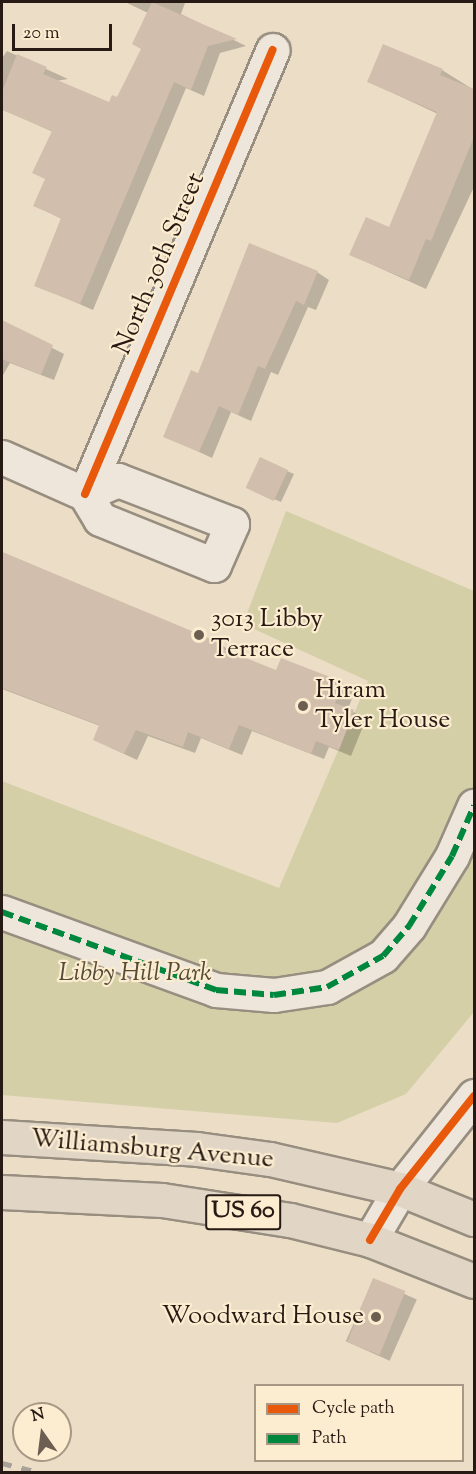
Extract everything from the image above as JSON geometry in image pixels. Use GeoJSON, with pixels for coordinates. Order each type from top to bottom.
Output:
{"type":"FeatureCollection","features":[{"type":"Feature","properties":{"kind":"main road","name":"Williamsburg Avenue"},"geometry":{"type":"LineString","coordinates":[[2,1137],[197,1149],[270,1158],[400,1189],[474,1219]]}},
{"type":"Feature","properties":{"kind":"main road","name":"Williamsburg Avenue"},"geometry":{"type":"LineString","coordinates":[[2,1192],[105,1196],[218,1207],[370,1240],[474,1281]]}},
{"type":"Feature","properties":{"kind":"street","name":"North 30th Street"},"geometry":{"type":"LineString","coordinates":[[2,457],[86,494],[273,50]]}},
{"type":"Feature","properties":{"kind":"street"},"geometry":{"type":"LineString","coordinates":[[2,912],[216,990],[274,995],[327,987],[382,956],[410,926],[452,856],[474,806]]}},
{"type":"Feature","properties":{"kind":"street"},"geometry":{"type":"LineString","coordinates":[[370,1240],[400,1189],[474,1096]]}},
{"type":"Feature","properties":{"kind":"green space","name":"Libby Hill Park"},"geometry":{"type":"Polygon","coordinates":[[[286,511],[474,591],[474,1012],[406,1094],[337,1123],[2,1095],[2,781],[279,888],[368,681],[243,624],[286,511]]]}},
{"type":"Feature","properties":{"kind":"building"},"geometry":{"type":"Polygon","coordinates":[[[152,2],[237,39],[208,46],[191,90],[174,82],[80,304],[34,286],[61,218],[33,206],[45,179],[32,173],[52,131],[2,110],[2,92],[17,54],[47,67],[43,74],[109,102],[112,95],[117,97],[141,49],[132,44],[152,2]]]}},
{"type":"Feature","properties":{"kind":"building"},"geometry":{"type":"Polygon","coordinates":[[[383,44],[443,69],[440,75],[474,89],[474,137],[431,241],[426,239],[409,280],[349,255],[366,217],[389,227],[437,112],[367,82],[383,44]]]}},
{"type":"Feature","properties":{"kind":"building"},"geometry":{"type":"Polygon","coordinates":[[[249,243],[318,271],[304,305],[296,301],[265,369],[258,366],[238,415],[219,406],[199,452],[163,437],[191,370],[198,373],[249,243]]]}},
{"type":"Feature","properties":{"kind":"building"},"geometry":{"type":"Polygon","coordinates":[[[2,320],[53,345],[41,375],[2,359],[2,320]]]}},
{"type":"Feature","properties":{"kind":"building"},"geometry":{"type":"Polygon","coordinates":[[[260,457],[288,470],[274,501],[246,488],[260,457]]]}},
{"type":"Feature","properties":{"kind":"building"},"geometry":{"type":"Polygon","coordinates":[[[2,552],[223,644],[221,648],[276,670],[281,658],[343,682],[335,703],[354,710],[339,750],[316,741],[311,754],[239,725],[229,749],[188,732],[183,747],[136,730],[124,754],[93,740],[99,725],[2,688],[2,552]]]}},
{"type":"Feature","properties":{"kind":"building","name":"Woodward House"},"geometry":{"type":"Polygon","coordinates":[[[373,1278],[405,1291],[380,1355],[347,1342],[373,1278]]]}},
{"type":"Feature","properties":{"kind":"railway"},"geometry":{"type":"LineString","coordinates":[[2,1463],[37,1472]]}},
{"type":"Feature","properties":{"kind":"marked path"},"geometry":{"type":"LineString","coordinates":[[2,912],[216,990],[274,995],[327,987],[383,956],[409,926],[452,856],[474,806]]}},
{"type":"Feature","properties":{"kind":"cycle path"},"geometry":{"type":"LineString","coordinates":[[85,494],[273,50]]}},
{"type":"Feature","properties":{"kind":"cycle path"},"geometry":{"type":"LineString","coordinates":[[370,1240],[400,1189],[474,1096]]}},
{"type":"Feature","properties":{"kind":"place","name":"3013 Libby Terrace"},"geometry":{"type":"Point","coordinates":[199,635]}},
{"type":"Feature","properties":{"kind":"place","name":"Hiram Tyler House"},"geometry":{"type":"Point","coordinates":[303,706]}},
{"type":"Feature","properties":{"kind":"place","name":"Woodward House"},"geometry":{"type":"Point","coordinates":[376,1317]}}]}
